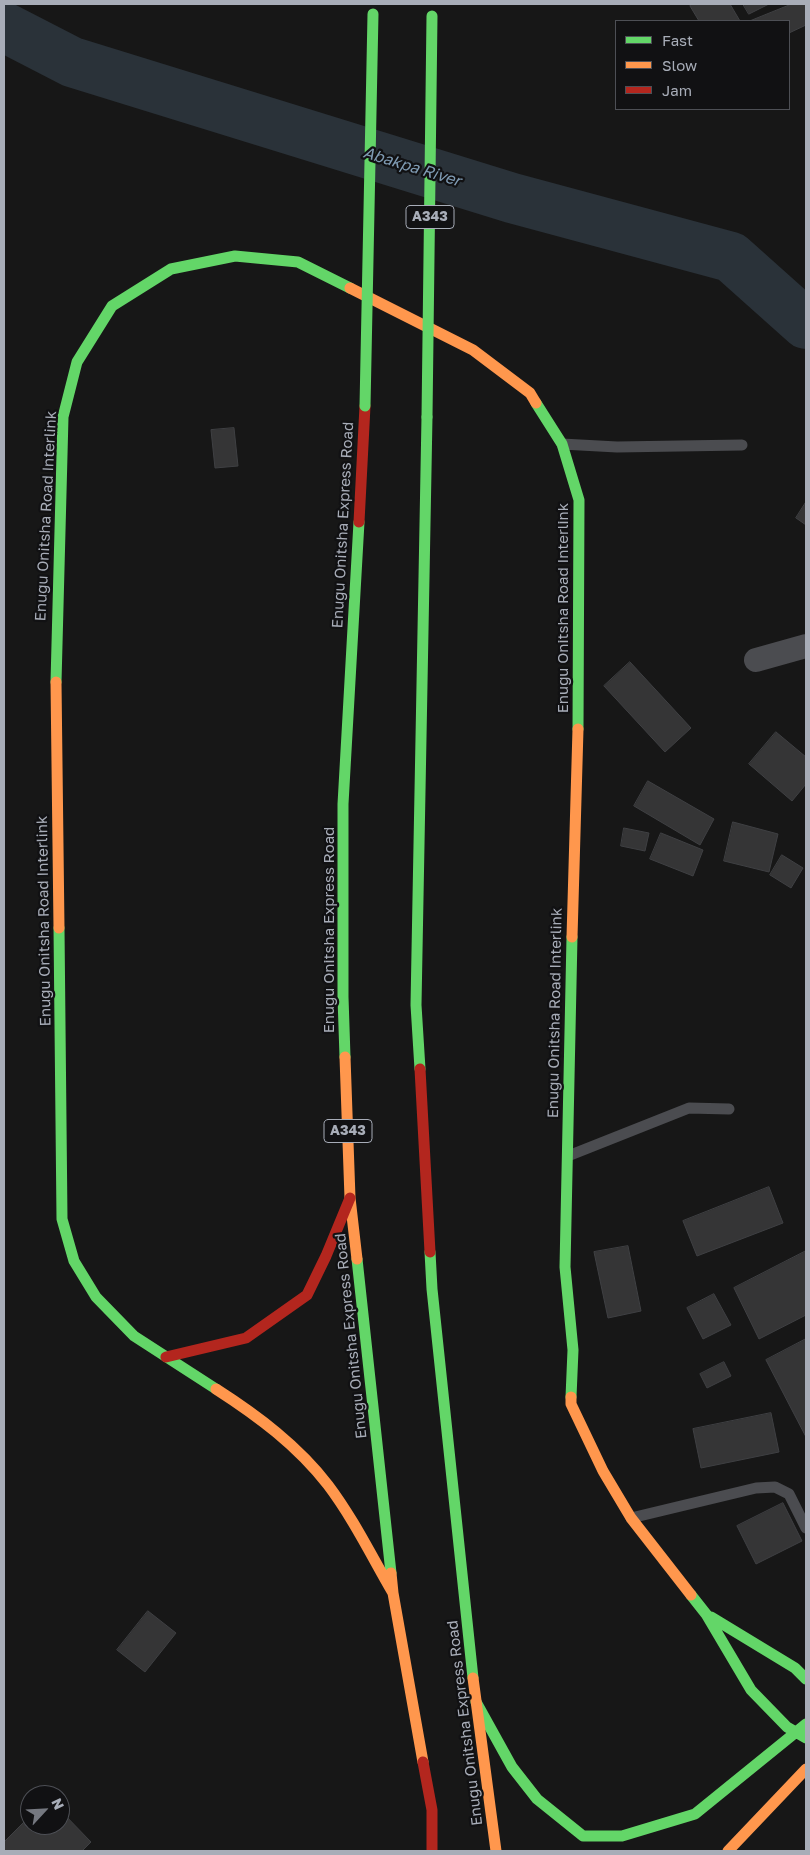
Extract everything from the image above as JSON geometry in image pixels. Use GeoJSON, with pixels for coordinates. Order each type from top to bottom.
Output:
{"type":"FeatureCollection","features":[{"type":"Feature","properties":{"kind":"main road","name":"Enugu Onitsha Express Road"},"geometry":{"type":"LineString","coordinates":[[432,4],[427,417],[416,1005],[432,1289],[475,1701],[496,1851]]}},
{"type":"Feature","properties":{"kind":"main road","name":"Enugu Onitsha Express Road"},"geometry":{"type":"LineString","coordinates":[[373,9],[365,406],[343,804],[343,997],[350,1198],[364,1308],[392,1593],[432,1810],[432,1851]]}},
{"type":"Feature","properties":{"kind":"main road","name":"Enugu Onitsha Road Interlink"},"geometry":{"type":"LineString","coordinates":[[392,1593],[347,1514],[329,1486],[310,1463],[281,1435],[221,1392],[134,1336],[96,1297],[74,1261],[62,1219],[56,648],[63,418],[77,362],[112,306],[171,269],[235,256],[298,262],[473,350],[530,392],[562,444],[579,500],[578,763],[571,958],[565,1267],[573,1350],[571,1404],[603,1470],[632,1518],[706,1614],[751,1690],[768,1709],[795,1733],[806,1738]]}},
{"type":"Feature","properties":{"kind":"main road"},"geometry":{"type":"LineString","coordinates":[[166,1356],[246,1338],[307,1295],[326,1256],[350,1198]]}},
{"type":"Feature","properties":{"kind":"main road","name":"Enugu Onitsha Road Interlink"},"geometry":{"type":"LineString","coordinates":[[706,1614],[795,1668],[806,1679]]}},
{"type":"Feature","properties":{"kind":"main road"},"geometry":{"type":"LineString","coordinates":[[475,1701],[512,1768],[537,1798],[583,1836],[622,1836],[695,1814],[806,1724]]}},
{"type":"Feature","properties":{"kind":"main road"},"geometry":{"type":"LineString","coordinates":[[728,1851],[806,1769]]}},
{"type":"Feature","properties":{"kind":"street"},"geometry":{"type":"LineString","coordinates":[[756,660],[806,646]]}},
{"type":"Feature","properties":{"kind":"lane"},"geometry":{"type":"LineString","coordinates":[[562,444],[617,447],[742,445]]}},
{"type":"Feature","properties":{"kind":"lane"},"geometry":{"type":"LineString","coordinates":[[567,1156],[689,1108],[729,1109]]}},
{"type":"Feature","properties":{"kind":"lane"},"geometry":{"type":"LineString","coordinates":[[632,1518],[756,1488],[775,1486],[789,1494],[806,1528]]}},
{"type":"Feature","properties":{"kind":"building"},"geometry":{"type":"Polygon","coordinates":[[[694,4],[730,4],[739,20],[698,20],[690,6],[694,4]]]}},
{"type":"Feature","properties":{"kind":"building"},"geometry":{"type":"Polygon","coordinates":[[[743,4],[769,4],[749,14],[743,4]]]}},
{"type":"Feature","properties":{"kind":"building"},"geometry":{"type":"Polygon","coordinates":[[[792,4],[806,4],[806,25],[790,33],[790,20],[752,20],[792,4]]]}},
{"type":"Feature","properties":{"kind":"building"},"geometry":{"type":"Polygon","coordinates":[[[234,428],[238,466],[215,468],[211,430],[234,428]]]}},
{"type":"Feature","properties":{"kind":"building"},"geometry":{"type":"Polygon","coordinates":[[[806,502],[806,525],[796,518],[806,502]]]}},
{"type":"Feature","properties":{"kind":"building"},"geometry":{"type":"Polygon","coordinates":[[[630,662],[691,728],[665,752],[604,686],[630,662]]]}},
{"type":"Feature","properties":{"kind":"building"},"geometry":{"type":"Polygon","coordinates":[[[776,732],[806,757],[806,784],[792,801],[749,764],[776,732]]]}},
{"type":"Feature","properties":{"kind":"building"},"geometry":{"type":"Polygon","coordinates":[[[648,781],[714,819],[700,845],[634,806],[648,781]]]}},
{"type":"Feature","properties":{"kind":"building"},"geometry":{"type":"Polygon","coordinates":[[[733,822],[778,834],[769,872],[724,861],[733,822]]]}},
{"type":"Feature","properties":{"kind":"building"},"geometry":{"type":"Polygon","coordinates":[[[624,828],[649,833],[645,851],[621,846],[624,828]]]}},
{"type":"Feature","properties":{"kind":"building"},"geometry":{"type":"Polygon","coordinates":[[[661,833],[703,850],[693,876],[650,859],[661,833]]]}},
{"type":"Feature","properties":{"kind":"building"},"geometry":{"type":"Polygon","coordinates":[[[782,855],[803,868],[791,888],[770,875],[782,855]]]}},
{"type":"Feature","properties":{"kind":"building"},"geometry":{"type":"Polygon","coordinates":[[[769,1187],[783,1223],[697,1256],[683,1221],[769,1187]]]}},
{"type":"Feature","properties":{"kind":"building"},"geometry":{"type":"Polygon","coordinates":[[[628,1246],[641,1311],[608,1318],[594,1252],[628,1246]]]}},
{"type":"Feature","properties":{"kind":"building"},"geometry":{"type":"Polygon","coordinates":[[[806,1251],[806,1315],[759,1339],[734,1288],[806,1251]]]}},
{"type":"Feature","properties":{"kind":"building"},"geometry":{"type":"Polygon","coordinates":[[[714,1294],[731,1325],[703,1339],[687,1308],[714,1294]]]}},
{"type":"Feature","properties":{"kind":"building"},"geometry":{"type":"Polygon","coordinates":[[[806,1339],[806,1437],[766,1360],[806,1339]]]}},
{"type":"Feature","properties":{"kind":"building"},"geometry":{"type":"Polygon","coordinates":[[[724,1362],[731,1376],[707,1388],[700,1374],[724,1362]]]}},
{"type":"Feature","properties":{"kind":"building"},"geometry":{"type":"Polygon","coordinates":[[[771,1413],[779,1452],[701,1468],[693,1429],[771,1413]]]}},
{"type":"Feature","properties":{"kind":"building"},"geometry":{"type":"Polygon","coordinates":[[[783,1503],[802,1541],[756,1564],[737,1526],[783,1503]]]}},
{"type":"Feature","properties":{"kind":"building"},"geometry":{"type":"Polygon","coordinates":[[[148,1611],[176,1633],[145,1672],[117,1650],[148,1611]]]}},
{"type":"Feature","properties":{"kind":"building"},"geometry":{"type":"Polygon","coordinates":[[[70,1820],[91,1842],[82,1851],[4,1851],[4,1842],[20,1826],[20,1835],[70,1835],[70,1820]]]}},
{"type":"Feature","properties":{"kind":"waterway","name":"Abakpa River"},"geometry":{"type":"LineString","coordinates":[[4,27],[72,62],[512,198],[731,257],[806,324]]}},
{"type":"Feature","properties":{"kind":"traffic: fast"},"geometry":{"type":"LineString","coordinates":[[365,406],[373,14]]}},
{"type":"Feature","properties":{"kind":"traffic: fast"},"geometry":{"type":"LineString","coordinates":[[427,417],[432,16]]}},
{"type":"Feature","properties":{"kind":"traffic: fast"},"geometry":{"type":"LineString","coordinates":[[56,682],[63,417],[77,362],[112,306],[171,269],[235,256],[298,262],[350,288]]}},
{"type":"Feature","properties":{"kind":"traffic: fast"},"geometry":{"type":"LineString","coordinates":[[536,403],[562,444],[579,500],[578,729]]}},
{"type":"Feature","properties":{"kind":"traffic: fast"},"geometry":{"type":"LineString","coordinates":[[420,1069],[416,1005],[427,417]]}},
{"type":"Feature","properties":{"kind":"traffic: fast"},"geometry":{"type":"LineString","coordinates":[[345,1057],[343,997],[343,804],[359,522]]}},
{"type":"Feature","properties":{"kind":"traffic: fast"},"geometry":{"type":"LineString","coordinates":[[59,928],[62,1219],[74,1261],[96,1297],[134,1336],[216,1389]]}},
{"type":"Feature","properties":{"kind":"traffic: fast"},"geometry":{"type":"LineString","coordinates":[[571,1397],[573,1350],[565,1267],[572,937]]}},
{"type":"Feature","properties":{"kind":"traffic: fast"},"geometry":{"type":"LineString","coordinates":[[430,1252],[432,1289],[473,1678]]}},
{"type":"Feature","properties":{"kind":"traffic: fast"},"geometry":{"type":"LineString","coordinates":[[357,1259],[391,1573]]}},
{"type":"Feature","properties":{"kind":"traffic: fast"},"geometry":{"type":"LineString","coordinates":[[691,1595],[706,1614],[751,1690],[787,1727],[806,1738]]}},
{"type":"Feature","properties":{"kind":"traffic: fast"},"geometry":{"type":"LineString","coordinates":[[711,1617],[795,1668],[806,1679]]}},
{"type":"Feature","properties":{"kind":"traffic: fast"},"geometry":{"type":"LineString","coordinates":[[476,1702],[512,1767],[537,1799],[583,1836],[622,1836],[695,1814],[806,1724]]}},
{"type":"Feature","properties":{"kind":"traffic: slow"},"geometry":{"type":"LineString","coordinates":[[350,288],[473,350],[530,393],[536,403]]}},
{"type":"Feature","properties":{"kind":"traffic: slow"},"geometry":{"type":"LineString","coordinates":[[56,682],[59,928]]}},
{"type":"Feature","properties":{"kind":"traffic: slow"},"geometry":{"type":"LineString","coordinates":[[572,937],[578,729]]}},
{"type":"Feature","properties":{"kind":"traffic: slow"},"geometry":{"type":"LineString","coordinates":[[345,1057],[350,1198],[357,1259]]}},
{"type":"Feature","properties":{"kind":"traffic: slow"},"geometry":{"type":"LineString","coordinates":[[216,1389],[276,1432],[304,1457],[328,1485],[346,1511],[393,1593]]}},
{"type":"Feature","properties":{"kind":"traffic: slow"},"geometry":{"type":"LineString","coordinates":[[571,1397],[571,1404],[603,1471],[631,1518],[691,1595]]}},
{"type":"Feature","properties":{"kind":"traffic: slow"},"geometry":{"type":"LineString","coordinates":[[391,1573],[423,1762]]}},
{"type":"Feature","properties":{"kind":"traffic: slow"},"geometry":{"type":"LineString","coordinates":[[473,1678],[496,1851]]}},
{"type":"Feature","properties":{"kind":"traffic: slow"},"geometry":{"type":"LineString","coordinates":[[728,1851],[806,1769]]}},
{"type":"Feature","properties":{"kind":"traffic: jam"},"geometry":{"type":"LineString","coordinates":[[359,522],[365,406]]}},
{"type":"Feature","properties":{"kind":"traffic: jam"},"geometry":{"type":"LineString","coordinates":[[420,1069],[430,1252]]}},
{"type":"Feature","properties":{"kind":"traffic: jam"},"geometry":{"type":"LineString","coordinates":[[166,1357],[246,1338],[307,1295],[326,1256],[350,1198]]}},
{"type":"Feature","properties":{"kind":"traffic: jam"},"geometry":{"type":"LineString","coordinates":[[423,1762],[432,1810],[432,1851]]}}]}
